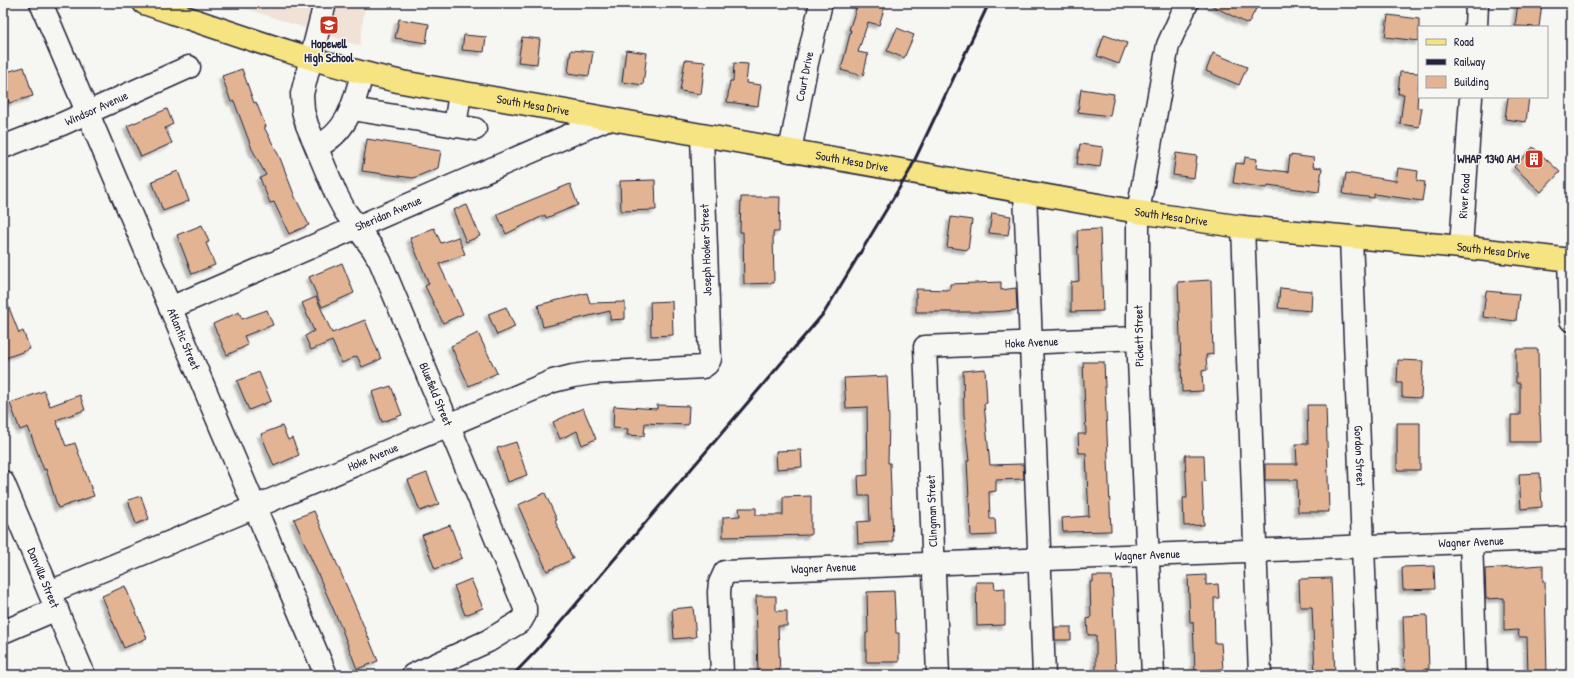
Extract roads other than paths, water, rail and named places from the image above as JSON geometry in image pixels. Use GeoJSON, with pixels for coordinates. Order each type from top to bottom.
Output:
{"type":"FeatureCollection","features":[{"type":"Feature","properties":{"kind":"main road","name":"South Mesa Drive"},"geometry":{"type":"LineString","coordinates":[[144,3],[311,59],[362,74],[460,93],[1138,212],[1243,227],[1461,247],[1570,260]]}},
{"type":"Feature","properties":{"kind":"street","name":"Atlantic Street"},"geometry":{"type":"LineString","coordinates":[[41,3],[326,675]]}},
{"type":"Feature","properties":{"kind":"street","name":"Bluefield Street"},"geometry":{"type":"LineString","coordinates":[[325,3],[302,94],[303,111],[307,125],[336,194],[346,211],[373,248],[380,261],[525,608],[525,614],[521,621],[488,641],[413,675]]}},
{"type":"Feature","properties":{"kind":"street","name":"Court Drive"},"geometry":{"type":"LineString","coordinates":[[790,151],[807,63],[821,3]]}},
{"type":"Feature","properties":{"kind":"street","name":"Pickett Street"},"geometry":{"type":"LineString","coordinates":[[1153,675],[1138,338],[1138,212],[1168,45],[1187,3]]}},
{"type":"Feature","properties":{"kind":"street"},"geometry":{"type":"LineString","coordinates":[[1476,26],[1477,3]]}},
{"type":"Feature","properties":{"kind":"street","name":"Windsor Avenue"},"geometry":{"type":"LineString","coordinates":[[3,147],[189,67]]}},
{"type":"Feature","properties":{"kind":"street"},"geometry":{"type":"LineString","coordinates":[[317,148],[328,142],[336,134],[352,109],[362,74]]}},
{"type":"Feature","properties":{"kind":"street"},"geometry":{"type":"LineString","coordinates":[[352,109],[465,127],[460,93]]}},
{"type":"Feature","properties":{"kind":"street","name":"River Road"},"geometry":{"type":"LineString","coordinates":[[1461,247],[1471,98]]}},
{"type":"Feature","properties":{"kind":"street","name":"Sheridan Avenue"},"geometry":{"type":"LineString","coordinates":[[170,308],[607,118]]}},
{"type":"Feature","properties":{"kind":"street","name":"Joseph Hooker Street"},"geometry":{"type":"LineString","coordinates":[[702,136],[710,359],[707,364]]}},
{"type":"Feature","properties":{"kind":"street"},"geometry":{"type":"LineString","coordinates":[[1025,192],[1044,675]]}},
{"type":"Feature","properties":{"kind":"street"},"geometry":{"type":"LineString","coordinates":[[1243,227],[1260,675]]}},
{"type":"Feature","properties":{"kind":"street","name":"Gordon Street"},"geometry":{"type":"LineString","coordinates":[[1351,237],[1368,675]]}},
{"type":"Feature","properties":{"kind":"street"},"geometry":{"type":"LineString","coordinates":[[1570,260],[1571,320]]}},
{"type":"Feature","properties":{"kind":"street","name":"Hoke Avenue"},"geometry":{"type":"LineString","coordinates":[[926,347],[1138,338]]}},
{"type":"Feature","properties":{"kind":"street","name":"Clingman Street"},"geometry":{"type":"LineString","coordinates":[[926,347],[938,675]]}},
{"type":"Feature","properties":{"kind":"street","name":"Hoke Avenue"},"geometry":{"type":"LineString","coordinates":[[3,632],[53,601],[255,508],[539,386],[573,376],[593,373],[698,368],[707,364]]}},
{"type":"Feature","properties":{"kind":"street","name":"Danville Street"},"geometry":{"type":"LineString","coordinates":[[3,482],[84,675]]}},
{"type":"Feature","properties":{"kind":"street","name":"Wagner Avenue"},"geometry":{"type":"LineString","coordinates":[[722,675],[719,592],[720,583],[725,572],[1571,538]]}},
{"type":"Feature","properties":{"kind":"street"},"geometry":{"type":"LineString","coordinates":[[1470,542],[1476,675]]}},
{"type":"Feature","properties":{"kind":"railway"},"geometry":{"type":"LineString","coordinates":[[513,675],[537,650],[824,313],[909,172],[989,3]]}},
{"type":"Feature","properties":{"kind":"place","name":"Hopewell High School"},"geometry":{"type":"Point","coordinates":[329,25]}},
{"type":"Feature","properties":{"kind":"place","name":"WHAP 1340 AM"},"geometry":{"type":"Point","coordinates":[1534,159]}}]}
